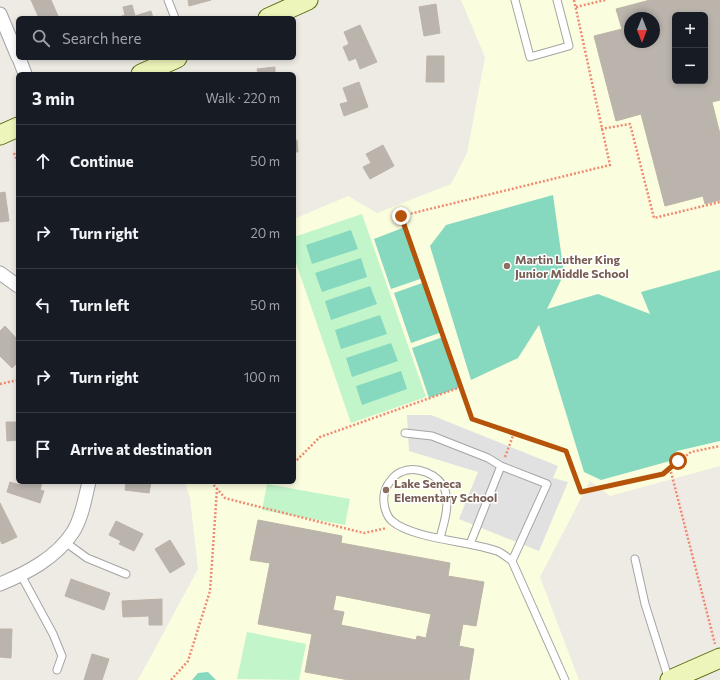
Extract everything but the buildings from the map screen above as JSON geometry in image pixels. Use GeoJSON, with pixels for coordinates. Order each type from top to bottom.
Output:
{"type":"FeatureCollection","features":[{"type":"Feature","properties":{"kind":"street"},"geometry":{"type":"LineString","coordinates":[[272,16],[308,0]]}},
{"type":"Feature","properties":{"kind":"street"},"geometry":{"type":"LineString","coordinates":[[0,14],[16,52]]}},
{"type":"Feature","properties":{"kind":"street"},"geometry":{"type":"LineString","coordinates":[[19,60],[24,72]]}},
{"type":"Feature","properties":{"kind":"street"},"geometry":{"type":"LineString","coordinates":[[146,72],[173,60]]}},
{"type":"Feature","properties":{"kind":"street"},"geometry":{"type":"LineString","coordinates":[[0,135],[16,129]]}},
{"type":"Feature","properties":{"kind":"street"},"geometry":{"type":"LineString","coordinates":[[0,273],[16,285]]}},
{"type":"Feature","properties":{"kind":"street"},"geometry":{"type":"LineString","coordinates":[[0,584],[28,572],[58,549],[73,532],[88,484]]}},
{"type":"Feature","properties":{"kind":"street"},"geometry":{"type":"LineString","coordinates":[[670,680],[720,658]]}},
{"type":"Feature","properties":{"kind":"lane"},"geometry":{"type":"LineString","coordinates":[[168,0],[174,16]]}},
{"type":"Feature","properties":{"kind":"lane"},"geometry":{"type":"LineString","coordinates":[[515,0],[530,57],[568,46],[557,0]]}},
{"type":"Feature","properties":{"kind":"lane"},"geometry":{"type":"LineString","coordinates":[[405,433],[432,436],[488,458],[501,466],[547,484],[512,561]]}},
{"type":"Feature","properties":{"kind":"lane"},"geometry":{"type":"LineString","coordinates":[[470,544],[501,466]]}},
{"type":"Feature","properties":{"kind":"lane"},"geometry":{"type":"LineString","coordinates":[[440,538],[447,503],[445,489],[438,479],[428,473],[416,470],[400,472],[389,482],[384,495],[385,509],[390,520],[404,529],[440,538],[498,551],[512,561],[565,680]]}},
{"type":"Feature","properties":{"kind":"lane"},"geometry":{"type":"LineString","coordinates":[[64,542],[87,558],[126,574]]}},
{"type":"Feature","properties":{"kind":"lane"},"geometry":{"type":"LineString","coordinates":[[635,559],[645,604],[670,680]]}},
{"type":"Feature","properties":{"kind":"lane"},"geometry":{"type":"LineString","coordinates":[[21,575],[53,634],[62,656],[57,670]]}},
{"type":"Feature","properties":{"kind":"path"},"geometry":{"type":"LineString","coordinates":[[574,0],[610,165],[401,216],[472,419],[566,451],[581,492],[663,474],[691,452],[720,446]]}},
{"type":"Feature","properties":{"kind":"path"},"geometry":{"type":"LineString","coordinates":[[576,8],[605,0]]}},
{"type":"Feature","properties":{"kind":"path"},"geometry":{"type":"LineString","coordinates":[[601,128],[630,124],[654,218],[720,202]]}},
{"type":"Feature","properties":{"kind":"path"},"geometry":{"type":"LineString","coordinates":[[14,153],[16,158]]}},
{"type":"Feature","properties":{"kind":"path"},"geometry":{"type":"LineString","coordinates":[[0,384],[16,380]]}},
{"type":"Feature","properties":{"kind":"path"},"geometry":{"type":"LineString","coordinates":[[296,461],[320,437],[461,387]]}},
{"type":"Feature","properties":{"kind":"path"},"geometry":{"type":"LineString","coordinates":[[501,466],[514,433]]}},
{"type":"Feature","properties":{"kind":"path"},"geometry":{"type":"LineString","coordinates":[[670,468],[720,658]]}},
{"type":"Feature","properties":{"kind":"path"},"geometry":{"type":"LineString","coordinates":[[213,484],[225,498],[364,533],[399,526]]}},
{"type":"Feature","properties":{"kind":"path"},"geometry":{"type":"LineString","coordinates":[[171,680],[188,661],[210,591],[217,489]]}},
{"type":"Feature","properties":{"kind":"shaded area","name":"Martin Luther King Junior Middle School"},"geometry":{"type":"Polygon","coordinates":[[[461,0],[720,0],[720,466],[610,496],[590,481],[540,577],[579,680],[138,680],[198,569],[190,498],[186,484],[296,484],[296,218],[348,196],[377,213],[451,184],[467,153],[485,57],[461,0]]]}},
{"type":"Feature","properties":{"kind":"shaded area"},"geometry":{"type":"Polygon","coordinates":[[[407,415],[431,415],[558,466],[553,478],[568,482],[539,551],[459,519],[478,472],[409,451],[407,415]]]}},
{"type":"Feature","properties":{"kind":"green space"},"geometry":{"type":"Polygon","coordinates":[[[553,195],[564,274],[547,309],[598,294],[650,314],[641,292],[720,270],[720,441],[677,451],[670,461],[601,480],[584,472],[539,325],[518,358],[471,380],[430,246],[446,225],[553,195]]]}},
{"type":"Feature","properties":{"kind":"green space"},"geometry":{"type":"Polygon","coordinates":[[[362,214],[426,397],[351,423],[296,263],[296,236],[362,214]]]}},
{"type":"Feature","properties":{"kind":"green space"},"geometry":{"type":"Polygon","coordinates":[[[405,227],[423,278],[391,289],[374,239],[405,227]]]}},
{"type":"Feature","properties":{"kind":"green space"},"geometry":{"type":"Polygon","coordinates":[[[351,230],[358,249],[312,264],[306,245],[351,230]]]}},
{"type":"Feature","properties":{"kind":"green space"},"geometry":{"type":"Polygon","coordinates":[[[361,258],[367,277],[322,292],[315,273],[361,258]]]}},
{"type":"Feature","properties":{"kind":"green space"},"geometry":{"type":"Polygon","coordinates":[[[425,282],[442,332],[411,343],[394,293],[425,282]]]}},
{"type":"Feature","properties":{"kind":"green space"},"geometry":{"type":"Polygon","coordinates":[[[370,286],[377,304],[331,320],[325,301],[370,286]]]}},
{"type":"Feature","properties":{"kind":"green space"},"geometry":{"type":"Polygon","coordinates":[[[380,315],[387,334],[341,349],[335,330],[380,315]]]}},
{"type":"Feature","properties":{"kind":"green space"},"geometry":{"type":"Polygon","coordinates":[[[443,337],[461,387],[429,398],[412,348],[443,337]]]}},
{"type":"Feature","properties":{"kind":"green space"},"geometry":{"type":"Polygon","coordinates":[[[391,343],[398,361],[352,377],[346,358],[391,343]]]}},
{"type":"Feature","properties":{"kind":"green space"},"geometry":{"type":"Polygon","coordinates":[[[401,371],[407,389],[362,405],[356,386],[401,371]]]}},
{"type":"Feature","properties":{"kind":"green space"},"geometry":{"type":"Polygon","coordinates":[[[267,484],[350,499],[345,525],[262,510],[267,484]]]}},
{"type":"Feature","properties":{"kind":"green space"},"geometry":{"type":"Polygon","coordinates":[[[247,632],[306,644],[299,680],[237,679],[247,632]]]}},
{"type":"Feature","properties":{"kind":"green space"},"geometry":{"type":"Polygon","coordinates":[[[208,672],[216,680],[192,680],[198,673],[208,672]]]}},
{"type":"Feature","properties":{"kind":"place","name":"Martin Luther King Junior Middle School"},"geometry":{"type":"Point","coordinates":[507,266]}},
{"type":"Feature","properties":{"kind":"place","name":"Lake Seneca Elementary School"},"geometry":{"type":"Point","coordinates":[386,490]}},
{"type":"Feature","properties":{"kind":"route"},"geometry":{"type":"LineString","coordinates":[[401,216],[472,419],[566,451],[581,492],[663,474],[678,461]]}}]}
